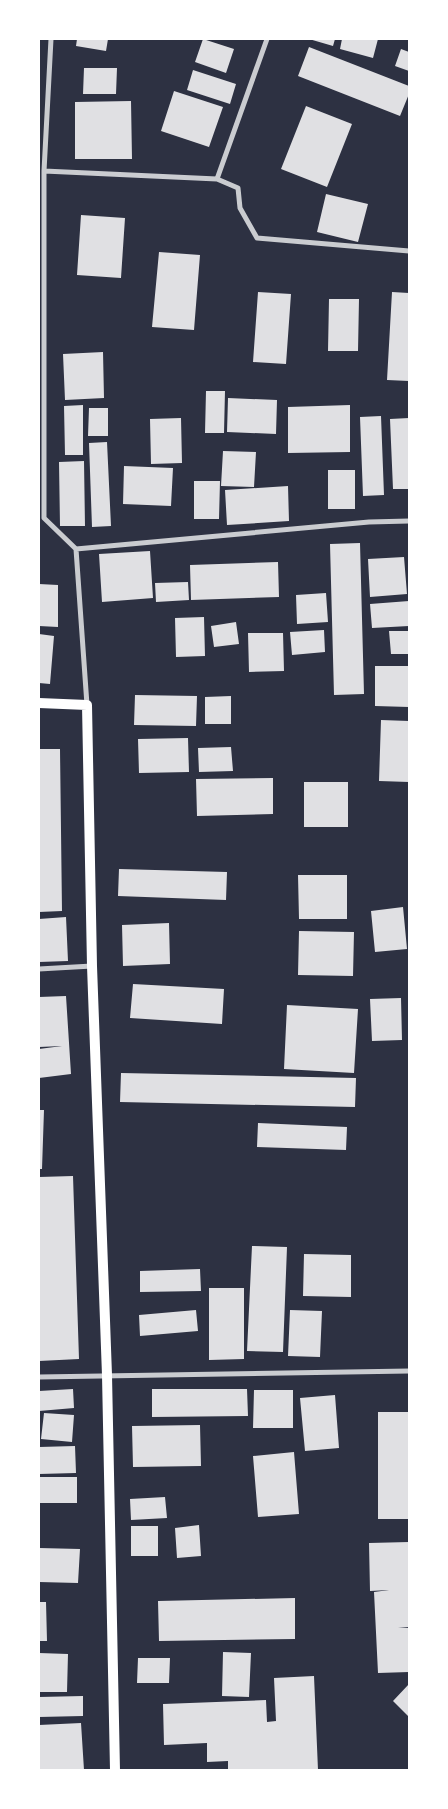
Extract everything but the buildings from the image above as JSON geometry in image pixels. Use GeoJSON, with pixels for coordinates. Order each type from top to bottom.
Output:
{"type":"FeatureCollection","features":[{"type":"Feature","properties":{"kind":"main road"},"geometry":{"type":"LineString","coordinates":[[39,704],[87,705],[92,966],[107,1375],[115,1770]]}},
{"type":"Feature","properties":{"kind":"street"},"geometry":{"type":"LineString","coordinates":[[39,524],[44,518],[41,386],[44,172],[51,39]]}},
{"type":"Feature","properties":{"kind":"street"},"geometry":{"type":"LineString","coordinates":[[217,178],[267,39]]}},
{"type":"Feature","properties":{"kind":"street"},"geometry":{"type":"LineString","coordinates":[[44,172],[217,178],[238,188],[240,208],[257,238],[409,251]]}},
{"type":"Feature","properties":{"kind":"street"},"geometry":{"type":"LineString","coordinates":[[44,518],[76,549],[87,705]]}},
{"type":"Feature","properties":{"kind":"street"},"geometry":{"type":"LineString","coordinates":[[76,549],[369,522],[409,521]]}},
{"type":"Feature","properties":{"kind":"street"},"geometry":{"type":"LineString","coordinates":[[39,969],[92,966]]}},
{"type":"Feature","properties":{"kind":"street"},"geometry":{"type":"LineString","coordinates":[[39,1377],[409,1371]]}}]}
